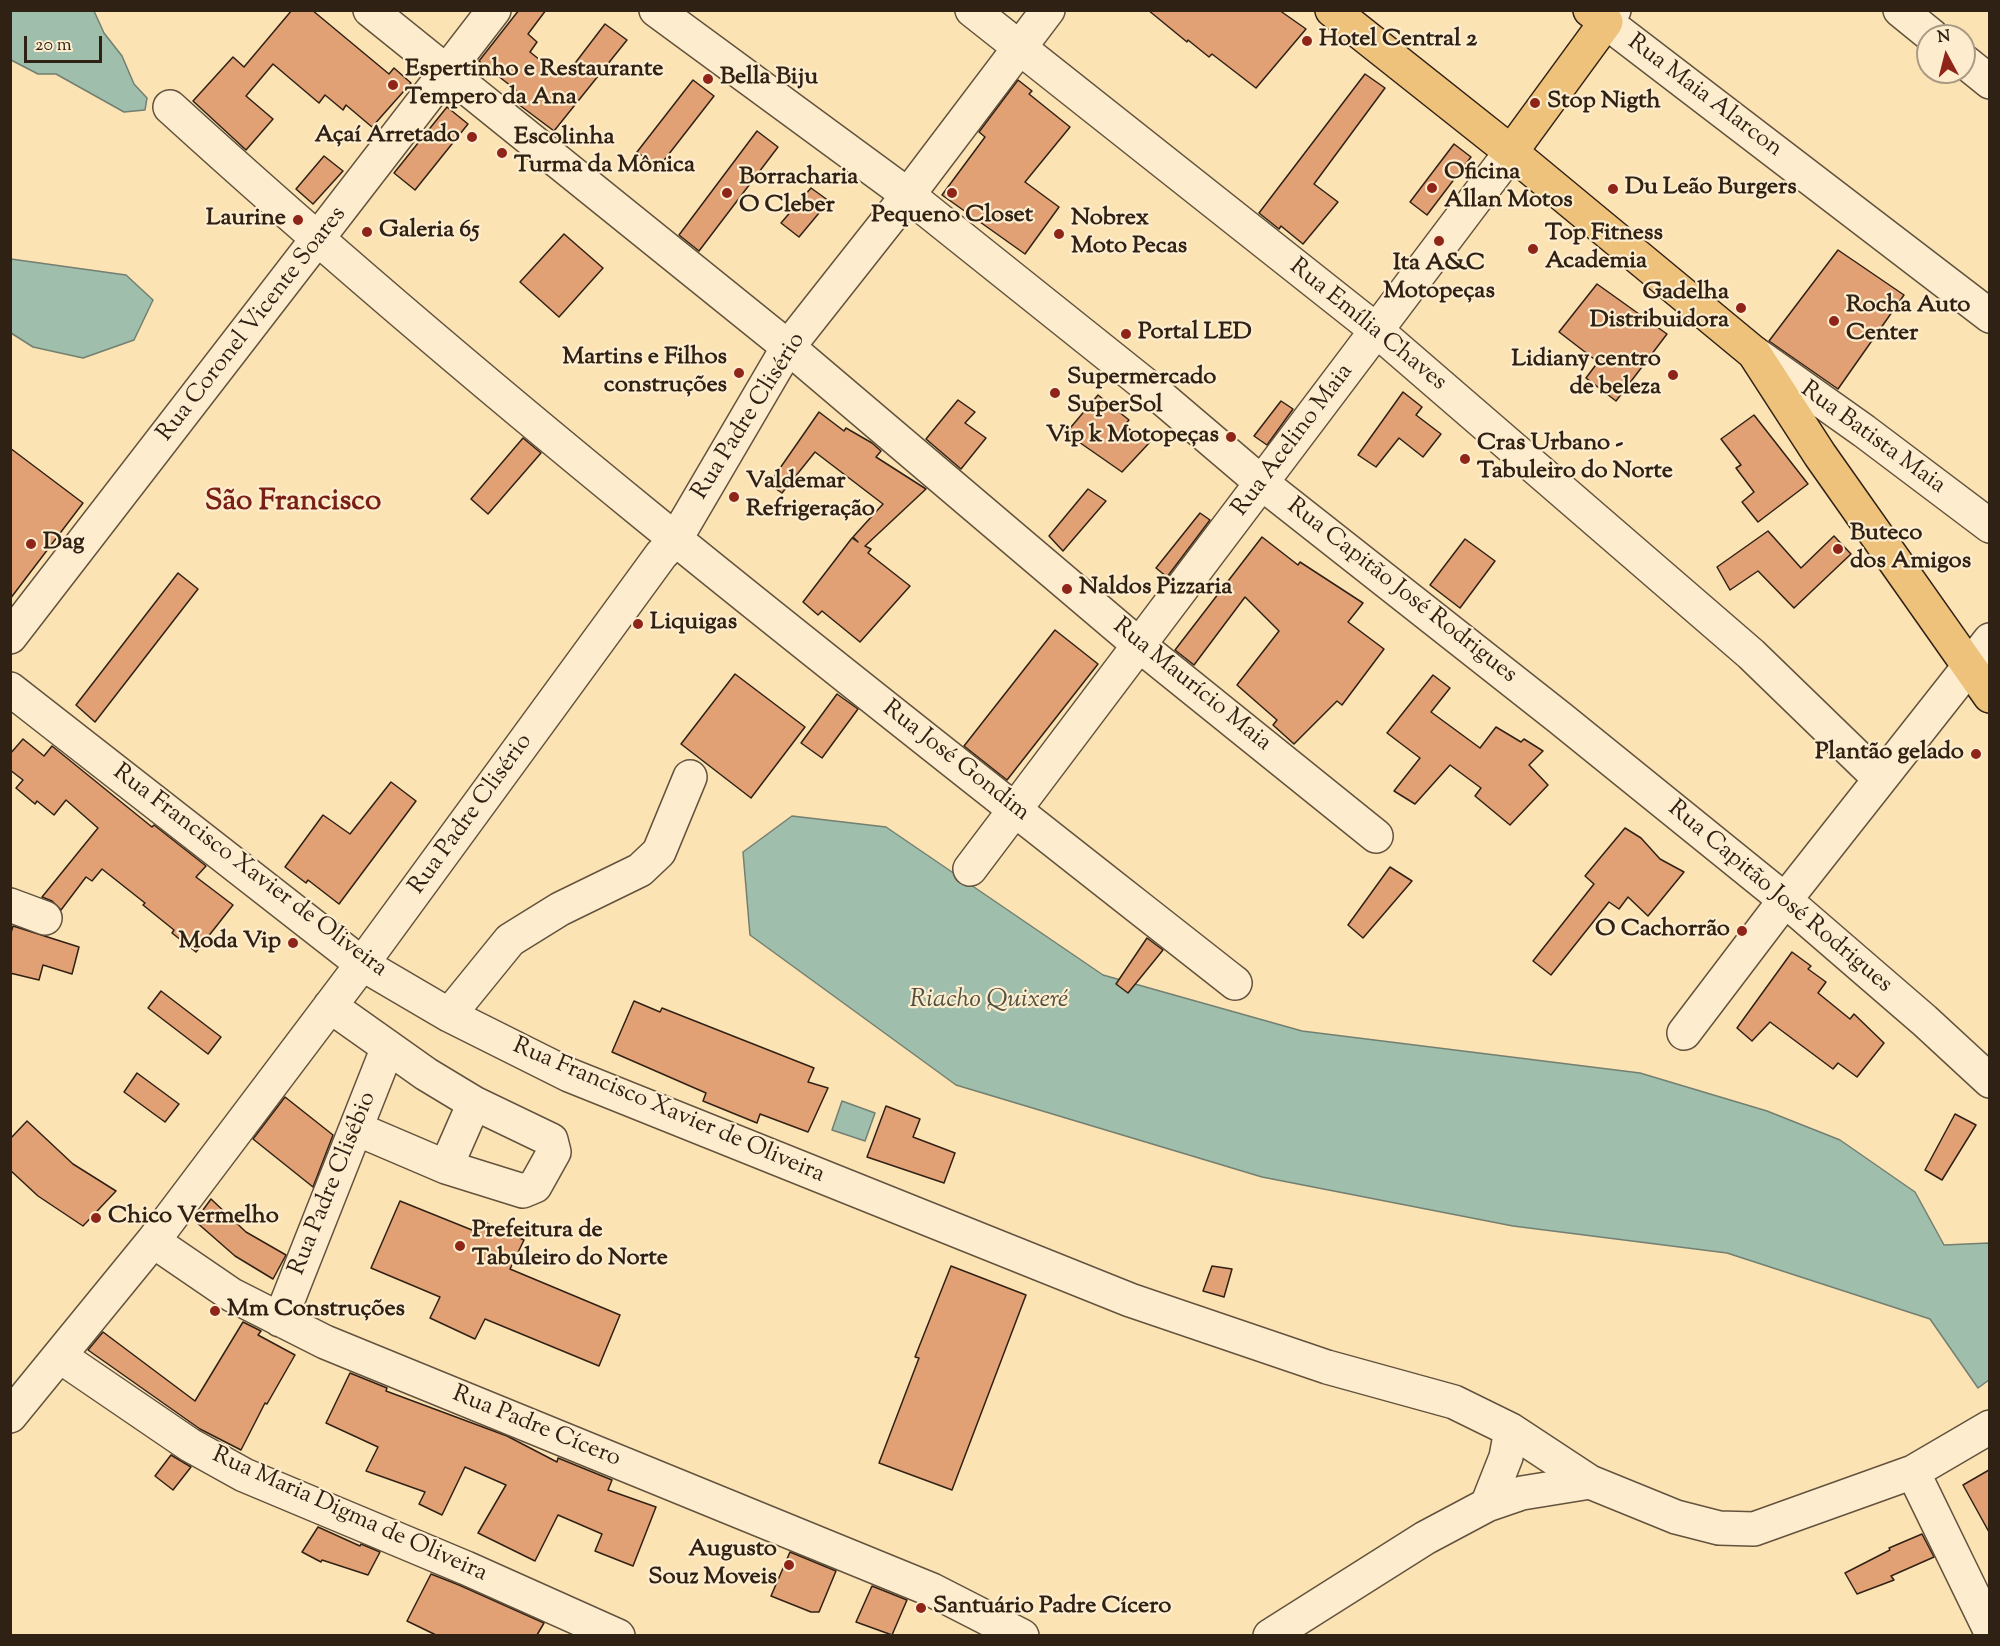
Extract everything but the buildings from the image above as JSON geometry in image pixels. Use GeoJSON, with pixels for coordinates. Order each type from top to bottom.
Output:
{"type":"FeatureCollection","features":[{"type":"Feature","properties":{"kind":"main road"},"geometry":{"type":"LineString","coordinates":[[1332,10],[1512,153],[1754,353],[1820,454],[1989,696]]}},
{"type":"Feature","properties":{"kind":"main road","name":"Rua Acelino Maia"},"geometry":{"type":"LineString","coordinates":[[1512,153],[1603,14]]}},
{"type":"Feature","properties":{"kind":"street","name":"Rua Maurício Maia"},"geometry":{"type":"LineString","coordinates":[[370,10],[788,347],[1139,645],[1376,836]]}},
{"type":"Feature","properties":{"kind":"street","name":"Rua Coronel Vicente Soares"},"geometry":{"type":"LineString","coordinates":[[10,637],[449,73],[494,10]]}},
{"type":"Feature","properties":{"kind":"street","name":"Rua Capitão José Rodrigues"},"geometry":{"type":"LineString","coordinates":[[656,10],[908,195],[1162,398],[1263,484],[1560,718],[1785,900],[1924,1020],[1989,1081]]}},
{"type":"Feature","properties":{"kind":"street","name":"Rua Emília Chaves"},"geometry":{"type":"LineString","coordinates":[[972,10],[1376,330],[1751,654],[1880,779]]}},
{"type":"Feature","properties":{"kind":"street","name":"Rua Padre Clisério"},"geometry":{"type":"LineString","coordinates":[[10,1416],[61,1357],[153,1241],[362,964],[675,540],[788,347],[908,195],[1048,10]]}},
{"type":"Feature","properties":{"kind":"street"},"geometry":{"type":"LineString","coordinates":[[1900,10],[1917,24]]}},
{"type":"Feature","properties":{"kind":"street","name":"Rua Maia Alarcon"},"geometry":{"type":"LineString","coordinates":[[1603,14],[1989,316]]}},
{"type":"Feature","properties":{"kind":"street"},"geometry":{"type":"LineString","coordinates":[[1976,71],[1989,82]]}},
{"type":"Feature","properties":{"kind":"street","name":"Rua José Gondim"},"geometry":{"type":"LineString","coordinates":[[170,107],[318,242],[675,540],[1235,983]]}},
{"type":"Feature","properties":{"kind":"street","name":"Rua Acelino Maia"},"geometry":{"type":"LineString","coordinates":[[970,869],[1512,153]]}},
{"type":"Feature","properties":{"kind":"street","name":"Rua Batista Maia"},"geometry":{"type":"LineString","coordinates":[[1754,353],[1864,430],[1989,526]]}},
{"type":"Feature","properties":{"kind":"street"},"geometry":{"type":"LineString","coordinates":[[1684,1034],[1785,900],[1989,640]]}},
{"type":"Feature","properties":{"kind":"street","name":"Rua Francisco Xavier de Oliveira"},"geometry":{"type":"LineString","coordinates":[[10,689],[362,964],[449,1015],[569,1075],[1130,1300],[1327,1367],[1454,1402],[1511,1430],[1590,1482],[1677,1517],[1737,1530],[1770,1524],[1913,1472],[1989,1427]]}},
{"type":"Feature","properties":{"kind":"street"},"geometry":{"type":"LineString","coordinates":[[449,1015],[510,940],[560,909],[640,870],[659,852],[690,777]]}},
{"type":"Feature","properties":{"kind":"street"},"geometry":{"type":"LineString","coordinates":[[10,905],[45,918]]}},
{"type":"Feature","properties":{"kind":"street"},"geometry":{"type":"LineString","coordinates":[[330,1006],[474,1103],[551,1140],[554,1152],[535,1186],[523,1191],[446,1167],[357,1129]]}},
{"type":"Feature","properties":{"kind":"street","name":"Rua Padre Clisébio"},"geometry":{"type":"LineString","coordinates":[[280,1320],[388,1047]]}},
{"type":"Feature","properties":{"kind":"street"},"geometry":{"type":"LineString","coordinates":[[446,1167],[474,1103]]}},
{"type":"Feature","properties":{"kind":"street","name":"Rua Padre Cícero"},"geometry":{"type":"LineString","coordinates":[[153,1241],[232,1295],[325,1342],[932,1590],[1022,1635]]}},
{"type":"Feature","properties":{"kind":"street","name":"Rua Maria Digma de Oliveira"},"geometry":{"type":"LineString","coordinates":[[61,1357],[190,1445],[244,1475],[466,1568],[618,1635]]}},
{"type":"Feature","properties":{"kind":"street"},"geometry":{"type":"LineString","coordinates":[[1487,1505],[1506,1457],[1511,1430]]}},
{"type":"Feature","properties":{"kind":"street"},"geometry":{"type":"LineString","coordinates":[[1913,1472],[1989,1630]]}},
{"type":"Feature","properties":{"kind":"street"},"geometry":{"type":"LineString","coordinates":[[1270,1635],[1425,1538],[1487,1505],[1533,1490],[1590,1482]]}},
{"type":"Feature","properties":{"kind":"water"},"geometry":{"type":"Polygon","coordinates":[[[10,11],[94,11],[104,33],[122,56],[134,84],[147,98],[145,110],[124,112],[56,74],[38,74],[11,60],[10,11]]]}},
{"type":"Feature","properties":{"kind":"water"},"geometry":{"type":"Polygon","coordinates":[[[11,259],[126,275],[153,300],[134,340],[83,358],[33,347],[11,333],[11,259]]]}},
{"type":"Feature","properties":{"kind":"water","name":"Riacho Quixeré"},"geometry":{"type":"Polygon","coordinates":[[[792,816],[886,827],[1103,975],[1302,1031],[1640,1073],[1767,1111],[1840,1140],[1915,1192],[1944,1245],[1989,1243],[1989,1380],[1978,1388],[1930,1319],[1727,1253],[1513,1226],[1262,1177],[956,1085],[750,935],[743,852],[792,816]]]}},
{"type":"Feature","properties":{"kind":"water"},"geometry":{"type":"Polygon","coordinates":[[[842,1101],[875,1113],[865,1141],[832,1130],[842,1101]]]}},
{"type":"Feature","properties":{"kind":"place","name":"Hotel Central 2"},"geometry":{"type":"Point","coordinates":[1307,41]}},
{"type":"Feature","properties":{"kind":"place","name":"Bella Biju"},"geometry":{"type":"Point","coordinates":[708,79]}},
{"type":"Feature","properties":{"kind":"place","name":"Espertinho e Restaurante Tempero da Ana"},"geometry":{"type":"Point","coordinates":[393,85]}},
{"type":"Feature","properties":{"kind":"place","name":"Stop Nigth"},"geometry":{"type":"Point","coordinates":[1535,103]}},
{"type":"Feature","properties":{"kind":"place","name":"Açaí Arretado"},"geometry":{"type":"Point","coordinates":[472,137]}},
{"type":"Feature","properties":{"kind":"place","name":"Escolinha Turma da Mônica"},"geometry":{"type":"Point","coordinates":[502,153]}},
{"type":"Feature","properties":{"kind":"place","name":"Oficina Allan Motos"},"geometry":{"type":"Point","coordinates":[1432,188]}},
{"type":"Feature","properties":{"kind":"place","name":"Du Leão Burgers"},"geometry":{"type":"Point","coordinates":[1613,189]}},
{"type":"Feature","properties":{"kind":"place","name":"Borracharia O Cleber"},"geometry":{"type":"Point","coordinates":[727,193]}},
{"type":"Feature","properties":{"kind":"place","name":"Pequeno Closet"},"geometry":{"type":"Point","coordinates":[952,193]}},
{"type":"Feature","properties":{"kind":"place","name":"Laurine"},"geometry":{"type":"Point","coordinates":[298,220]}},
{"type":"Feature","properties":{"kind":"place","name":"Galeria 65"},"geometry":{"type":"Point","coordinates":[367,232]}},
{"type":"Feature","properties":{"kind":"place","name":"Nobrex Moto Pecas"},"geometry":{"type":"Point","coordinates":[1059,234]}},
{"type":"Feature","properties":{"kind":"place","name":"Ita A&C Motopeças"},"geometry":{"type":"Point","coordinates":[1439,241]}},
{"type":"Feature","properties":{"kind":"place","name":"Top Fitness Academia"},"geometry":{"type":"Point","coordinates":[1533,249]}},
{"type":"Feature","properties":{"kind":"place","name":"Gadelha Distribuidora"},"geometry":{"type":"Point","coordinates":[1741,308]}},
{"type":"Feature","properties":{"kind":"place","name":"Rocha Auto Center"},"geometry":{"type":"Point","coordinates":[1834,321]}},
{"type":"Feature","properties":{"kind":"place","name":"Portal LED"},"geometry":{"type":"Point","coordinates":[1126,334]}},
{"type":"Feature","properties":{"kind":"place","name":"Martins e Filhos construções"},"geometry":{"type":"Point","coordinates":[739,373]}},
{"type":"Feature","properties":{"kind":"place","name":"Lidiany centro de beleza"},"geometry":{"type":"Point","coordinates":[1673,375]}},
{"type":"Feature","properties":{"kind":"place","name":"Supermercado SuperSol"},"geometry":{"type":"Point","coordinates":[1055,393]}},
{"type":"Feature","properties":{"kind":"place","name":"Vip k Motopeças"},"geometry":{"type":"Point","coordinates":[1231,437]}},
{"type":"Feature","properties":{"kind":"place","name":"Cras Urbano - Tabuleiro do Norte"},"geometry":{"type":"Point","coordinates":[1465,459]}},
{"type":"Feature","properties":{"kind":"place","name":"Valdemar Refrigeração"},"geometry":{"type":"Point","coordinates":[734,497]}},
{"type":"Feature","properties":{"kind":"place","name":"Dag"},"geometry":{"type":"Point","coordinates":[31,544]}},
{"type":"Feature","properties":{"kind":"place","name":"Buteco dos Amigos"},"geometry":{"type":"Point","coordinates":[1838,549]}},
{"type":"Feature","properties":{"kind":"place","name":"Naldos Pizzaria"},"geometry":{"type":"Point","coordinates":[1067,589]}},
{"type":"Feature","properties":{"kind":"place","name":"Liquigas"},"geometry":{"type":"Point","coordinates":[638,624]}},
{"type":"Feature","properties":{"kind":"place","name":"Plantão gelado"},"geometry":{"type":"Point","coordinates":[1976,754]}},
{"type":"Feature","properties":{"kind":"place","name":"O Cachorrão"},"geometry":{"type":"Point","coordinates":[1742,931]}},
{"type":"Feature","properties":{"kind":"place","name":"Moda Vip"},"geometry":{"type":"Point","coordinates":[293,943]}},
{"type":"Feature","properties":{"kind":"place","name":"Chico Vermelho"},"geometry":{"type":"Point","coordinates":[96,1218]}},
{"type":"Feature","properties":{"kind":"place","name":"Prefeitura de Tabuleiro do Norte"},"geometry":{"type":"Point","coordinates":[460,1246]}},
{"type":"Feature","properties":{"kind":"place","name":"Mm Construções"},"geometry":{"type":"Point","coordinates":[215,1311]}},
{"type":"Feature","properties":{"kind":"place","name":"Augusto Souz Moveis"},"geometry":{"type":"Point","coordinates":[789,1565]}},
{"type":"Feature","properties":{"kind":"place","name":"Santuário Padre Cícero"},"geometry":{"type":"Point","coordinates":[921,1608]}},
{"type":"Feature","properties":{"kind":"district","name":"São Francisco"},"geometry":{"type":"Point","coordinates":[293,504]}}]}
